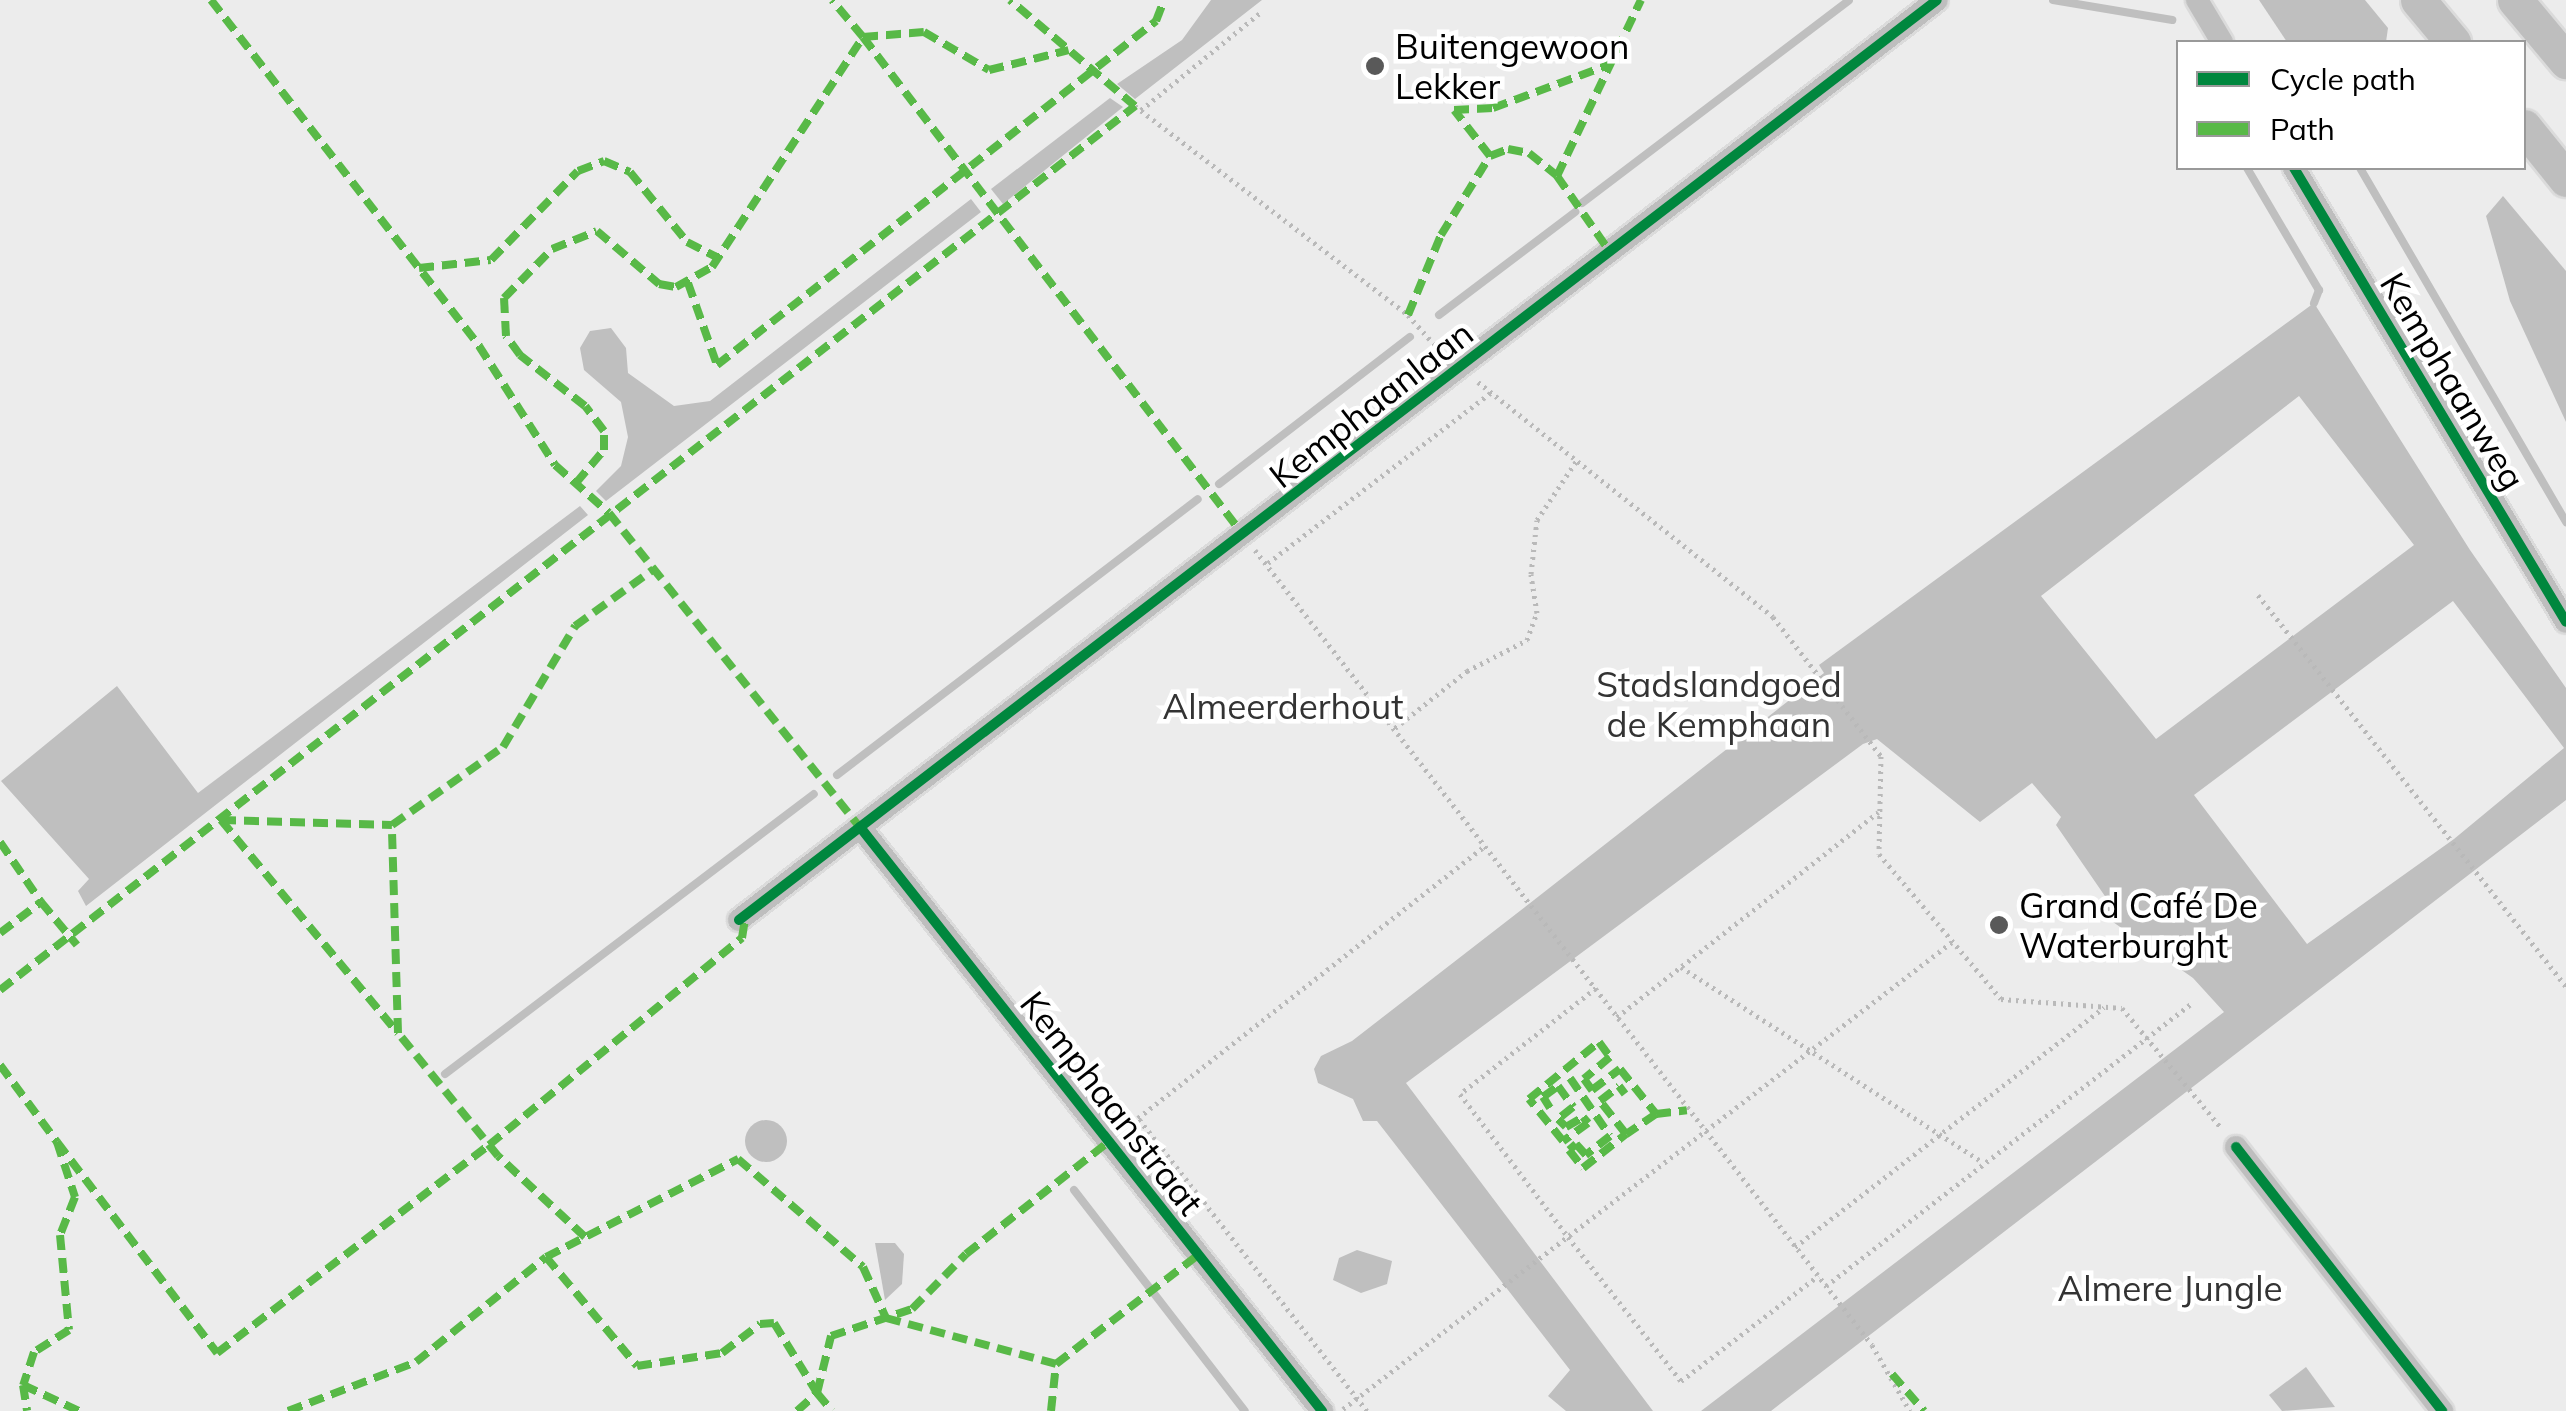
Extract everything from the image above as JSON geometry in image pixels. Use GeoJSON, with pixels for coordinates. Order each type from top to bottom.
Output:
{"type":"FeatureCollection","features":[{"type":"Feature","properties":{"kind":"main road"},"geometry":{"type":"LineString","coordinates":[[2418,0],[2451,40]]}},
{"type":"Feature","properties":{"kind":"main road"},"geometry":{"type":"LineString","coordinates":[[2515,0],[2566,61]]}},
{"type":"Feature","properties":{"kind":"main road"},"geometry":{"type":"LineString","coordinates":[[2526,129],[2566,179]]}},
{"type":"Feature","properties":{"kind":"street","name":"Kemphaanlaan"},"geometry":{"type":"LineString","coordinates":[[739,920],[1244,536],[1937,0]]}},
{"type":"Feature","properties":{"kind":"street"},"geometry":{"type":"LineString","coordinates":[[2197,0],[2221,40]]}},
{"type":"Feature","properties":{"kind":"street","name":"Kemphaanweg"},"geometry":{"type":"LineString","coordinates":[[2295,170],[2566,622]]}},
{"type":"Feature","properties":{"kind":"street","name":"Kemphaanstraat"},"geometry":{"type":"LineString","coordinates":[[860,827],[1322,1411]]}},
{"type":"Feature","properties":{"kind":"street"},"geometry":{"type":"LineString","coordinates":[[2236,1147],[2442,1411]]}},
{"type":"Feature","properties":{"kind":"path"},"geometry":{"type":"LineString","coordinates":[[1141,110],[1260,13]]}},
{"type":"Feature","properties":{"kind":"path"},"geometry":{"type":"LineString","coordinates":[[1267,564],[1492,392]]}},
{"type":"Feature","properties":{"kind":"path"},"geometry":{"type":"LineString","coordinates":[[1395,728],[1467,671],[1527,640],[1537,612],[1531,574],[1537,520],[1577,460]]}},
{"type":"Feature","properties":{"kind":"path"},"geometry":{"type":"LineString","coordinates":[[1244,536],[1872,1345],[1910,1411]]}},
{"type":"Feature","properties":{"kind":"path"},"geometry":{"type":"LineString","coordinates":[[2258,594],[2566,987]]}},
{"type":"Feature","properties":{"kind":"path"},"geometry":{"type":"LineString","coordinates":[[1796,646],[1882,756],[1880,854],[2000,998],[2122,1008],[2160,1045],[2236,1147]]}},
{"type":"Feature","properties":{"kind":"path"},"geometry":{"type":"LineString","coordinates":[[1617,1017],[1879,812]]}},
{"type":"Feature","properties":{"kind":"path"},"geometry":{"type":"LineString","coordinates":[[1341,1411],[1952,942]]}},
{"type":"Feature","properties":{"kind":"path"},"geometry":{"type":"LineString","coordinates":[[1681,967],[1983,1162]]}},
{"type":"Feature","properties":{"kind":"path"},"geometry":{"type":"LineString","coordinates":[[1596,988],[1460,1094],[1568,1237],[1681,1381],[1818,1276]]}},
{"type":"Feature","properties":{"kind":"path"},"geometry":{"type":"LineString","coordinates":[[1826,1286],[2193,1002]]}},
{"type":"Feature","properties":{"kind":"path"},"geometry":{"type":"LineString","coordinates":[[1795,1246],[2104,1007]]}},
{"type":"Feature","properties":{"kind":"green space","name":"Almeerderhout"},"geometry":{"type":"Polygon","coordinates":[[[0,0],[2566,0],[2566,1411],[0,1411],[0,0]]]}},
{"type":"Feature","properties":{"kind":"shaded area"},"geometry":{"type":"Polygon","coordinates":[[[1211,0],[1262,0],[1135,99],[1117,84],[1182,40],[1211,0]]]}},
{"type":"Feature","properties":{"kind":"shaded area"},"geometry":{"type":"Polygon","coordinates":[[[2259,0],[2365,0],[2388,28],[2386,40],[2286,40],[2259,0]]]}},
{"type":"Feature","properties":{"kind":"shaded area"},"geometry":{"type":"Polygon","coordinates":[[[1110,98],[1123,107],[1003,204],[991,189],[1110,98]]]}},
{"type":"Feature","properties":{"kind":"shaded area"},"geometry":{"type":"Polygon","coordinates":[[[2503,196],[2566,271],[2566,422],[2510,301],[2486,216],[2503,196]]]}},
{"type":"Feature","properties":{"kind":"shaded area"},"geometry":{"type":"Polygon","coordinates":[[[971,199],[981,212],[606,501],[596,491],[621,466],[628,437],[621,402],[584,370],[580,348],[590,331],[611,328],[626,348],[628,373],[674,406],[710,401],[971,199]]]}},
{"type":"Feature","properties":{"kind":"shaded area"},"geometry":{"type":"Polygon","coordinates":[[[2314,303],[2470,550],[2566,688],[2566,800],[1771,1411],[1701,1411],[2224,1012],[2193,978],[2103,915],[2109,902],[2056,825],[2061,817],[2032,783],[1980,822],[1877,739],[1863,744],[1406,1083],[1653,1411],[1566,1411],[1548,1396],[1570,1370],[1377,1121],[1363,1121],[1353,1099],[1318,1083],[1314,1069],[1321,1056],[1352,1041],[1824,673],[1819,665],[2314,303]],[[2299,396],[2041,596],[2156,739],[2414,545],[2299,396]],[[2453,601],[2194,795],[2307,944],[2454,839],[2564,748],[2453,601]]]}},
{"type":"Feature","properties":{"kind":"shaded area"},"geometry":{"type":"Polygon","coordinates":[[[580,506],[588,515],[86,906],[78,891],[89,879],[1,781],[117,686],[198,793],[580,506]]]}},
{"type":"Feature","properties":{"kind":"shaded area"},"geometry":{"type":"Polygon","coordinates":[[[766,1120],[781,1126],[787,1141],[781,1156],[766,1162],[751,1156],[745,1141],[751,1126],[766,1120]]]}},
{"type":"Feature","properties":{"kind":"shaded area"},"geometry":{"type":"Polygon","coordinates":[[[875,1243],[895,1243],[904,1254],[902,1284],[885,1300],[875,1243]]]}},
{"type":"Feature","properties":{"kind":"shaded area"},"geometry":{"type":"Polygon","coordinates":[[[1357,1250],[1392,1261],[1387,1284],[1361,1293],[1333,1280],[1339,1258],[1357,1250]]]}},
{"type":"Feature","properties":{"kind":"shaded area"},"geometry":{"type":"Polygon","coordinates":[[[2306,1367],[2335,1407],[2282,1411],[2269,1395],[2306,1367]]]}},
{"type":"Feature","properties":{"kind":"waterway"},"geometry":{"type":"LineString","coordinates":[[1582,203],[1849,0]]}},
{"type":"Feature","properties":{"kind":"waterway"},"geometry":{"type":"LineString","coordinates":[[2053,0],[2172,20]]}},
{"type":"Feature","properties":{"kind":"waterway"},"geometry":{"type":"LineString","coordinates":[[2248,170],[2319,290],[2314,303]]}},
{"type":"Feature","properties":{"kind":"waterway"},"geometry":{"type":"LineString","coordinates":[[2361,170],[2566,522]]}},
{"type":"Feature","properties":{"kind":"waterway"},"geometry":{"type":"LineString","coordinates":[[1439,315],[1575,212]]}},
{"type":"Feature","properties":{"kind":"waterway"},"geometry":{"type":"LineString","coordinates":[[1219,484],[1410,337]]}},
{"type":"Feature","properties":{"kind":"waterway"},"geometry":{"type":"LineString","coordinates":[[837,775],[1198,499]]}},
{"type":"Feature","properties":{"kind":"waterway"},"geometry":{"type":"LineString","coordinates":[[445,1074],[814,794]]}},
{"type":"Feature","properties":{"kind":"waterway"},"geometry":{"type":"LineString","coordinates":[[1074,1190],[1245,1411]]}},
{"type":"Feature","properties":{"kind":"marked path"},"geometry":{"type":"LineString","coordinates":[[211,0],[479,346],[555,465],[609,513],[860,827]]}},
{"type":"Feature","properties":{"kind":"marked path"},"geometry":{"type":"LineString","coordinates":[[576,483],[604,450],[604,431],[585,406],[520,355],[506,336],[504,298],[552,249],[597,231],[659,284],[676,287],[712,267],[863,37],[832,0]]}},
{"type":"Feature","properties":{"kind":"marked path"},"geometry":{"type":"LineString","coordinates":[[0,990],[1135,106],[1010,0]]}},
{"type":"Feature","properties":{"kind":"marked path"},"geometry":{"type":"LineString","coordinates":[[688,283],[717,365],[1156,21],[1164,0]]}},
{"type":"Feature","properties":{"kind":"marked path"},"geometry":{"type":"LineString","coordinates":[[1557,176],[1641,0]]}},
{"type":"Feature","properties":{"kind":"marked path"},"geometry":{"type":"LineString","coordinates":[[863,37],[924,32],[989,70],[1069,50]]}},
{"type":"Feature","properties":{"kind":"marked path"},"geometry":{"type":"LineString","coordinates":[[863,37],[1244,536]]}},
{"type":"Feature","properties":{"kind":"marked path"},"geometry":{"type":"LineString","coordinates":[[1490,156],[1454,110],[1493,108],[1611,64]]}},
{"type":"Feature","properties":{"kind":"marked path"},"geometry":{"type":"LineString","coordinates":[[1408,315],[1441,235],[1490,156],[1508,149],[1529,153],[1557,176],[1610,252]]}},
{"type":"Feature","properties":{"kind":"marked path"},"geometry":{"type":"LineString","coordinates":[[419,268],[491,260],[578,171],[604,161],[630,172],[687,242],[718,258]]}},
{"type":"Feature","properties":{"kind":"marked path"},"geometry":{"type":"LineString","coordinates":[[585,1237],[498,1156],[398,1033],[392,825],[503,747],[575,626],[654,569]]}},
{"type":"Feature","properties":{"kind":"marked path"},"geometry":{"type":"LineString","coordinates":[[221,820],[398,1033]]}},
{"type":"Feature","properties":{"kind":"marked path"},"geometry":{"type":"LineString","coordinates":[[221,820],[392,825]]}},
{"type":"Feature","properties":{"kind":"marked path"},"geometry":{"type":"LineString","coordinates":[[0,842],[41,902]]}},
{"type":"Feature","properties":{"kind":"marked path"},"geometry":{"type":"LineString","coordinates":[[0,933],[41,902],[77,945]]}},
{"type":"Feature","properties":{"kind":"marked path"},"geometry":{"type":"LineString","coordinates":[[57,1142],[217,1353],[489,1145],[742,938],[746,914]]}},
{"type":"Feature","properties":{"kind":"marked path"},"geometry":{"type":"LineString","coordinates":[[1550,1108],[1543,1097],[1558,1086],[1573,1107],[1558,1119],[1566,1127],[1583,1117],[1588,1123],[1563,1141],[1529,1099],[1599,1042],[1610,1057],[1584,1079],[1592,1090],[1620,1069],[1656,1114],[1626,1134],[1600,1101],[1619,1086],[1625,1094]]}},
{"type":"Feature","properties":{"kind":"marked path"},"geometry":{"type":"LineString","coordinates":[[0,1065],[57,1142],[75,1197],[60,1235],[69,1330],[34,1352],[23,1385],[27,1411]]}},
{"type":"Feature","properties":{"kind":"marked path"},"geometry":{"type":"LineString","coordinates":[[1570,1078],[1610,1136],[1586,1155],[1576,1144],[1569,1150],[1583,1168],[1626,1134]]}},
{"type":"Feature","properties":{"kind":"marked path"},"geometry":{"type":"LineString","coordinates":[[1656,1114],[1687,1110]]}},
{"type":"Feature","properties":{"kind":"marked path"},"geometry":{"type":"LineString","coordinates":[[288,1411],[416,1362],[546,1257],[637,1366],[722,1353],[760,1324],[774,1323],[817,1393],[831,1336],[912,1309],[966,1254],[1107,1143]]}},
{"type":"Feature","properties":{"kind":"marked path"},"geometry":{"type":"LineString","coordinates":[[546,1257],[738,1159],[863,1267],[886,1318],[1056,1364],[1197,1256]]}},
{"type":"Feature","properties":{"kind":"marked path"},"geometry":{"type":"LineString","coordinates":[[1051,1411],[1056,1364]]}},
{"type":"Feature","properties":{"kind":"marked path"},"geometry":{"type":"LineString","coordinates":[[1892,1374],[1924,1411]]}},
{"type":"Feature","properties":{"kind":"marked path"},"geometry":{"type":"LineString","coordinates":[[23,1385],[79,1411]]}},
{"type":"Feature","properties":{"kind":"marked path"},"geometry":{"type":"LineString","coordinates":[[797,1411],[817,1393],[832,1411]]}},
{"type":"Feature","properties":{"kind":"cycle path"},"geometry":{"type":"LineString","coordinates":[[739,920],[1937,0]]}},
{"type":"Feature","properties":{"kind":"cycle path"},"geometry":{"type":"LineString","coordinates":[[2295,170],[2566,622]]}},
{"type":"Feature","properties":{"kind":"cycle path"},"geometry":{"type":"LineString","coordinates":[[860,827],[1322,1411]]}},
{"type":"Feature","properties":{"kind":"cycle path"},"geometry":{"type":"LineString","coordinates":[[2236,1147],[2442,1411]]}},
{"type":"Feature","properties":{"kind":"place","name":"Buitengewoon Lekker"},"geometry":{"type":"Point","coordinates":[1375,66]}},
{"type":"Feature","properties":{"kind":"place","name":"Grand Café De Waterburght"},"geometry":{"type":"Point","coordinates":[1999,925]}},
{"type":"Feature","properties":{"kind":"park label","name":"Stadslandgoed de Kemphaan"},"geometry":{"type":"Point","coordinates":[1719,704]}},
{"type":"Feature","properties":{"kind":"park label","name":"Almere Jungle"},"geometry":{"type":"Point","coordinates":[2170,1288]}}]}
